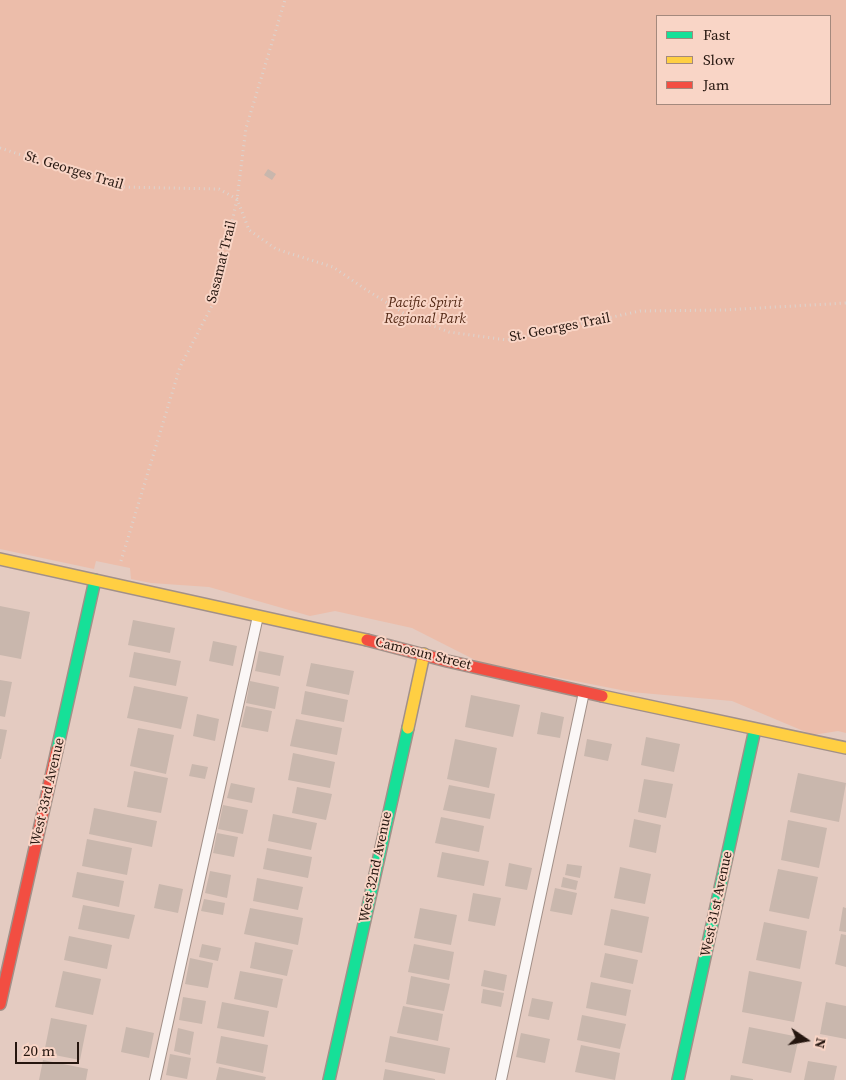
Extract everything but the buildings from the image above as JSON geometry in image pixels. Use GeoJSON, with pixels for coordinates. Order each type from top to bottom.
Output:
{"type":"FeatureCollection","features":[{"type":"Feature","properties":{"kind":"street","name":"Camosun Street"},"geometry":{"type":"LineString","coordinates":[[0,559],[259,615],[584,692],[846,748]]}},
{"type":"Feature","properties":{"kind":"street","name":"West 33rd Avenue"},"geometry":{"type":"LineString","coordinates":[[0,1004],[95,580]]}},
{"type":"Feature","properties":{"kind":"street","name":"West 32nd Avenue"},"geometry":{"type":"LineString","coordinates":[[330,1080],[424,654]]}},
{"type":"Feature","properties":{"kind":"street","name":"West 31st Avenue"},"geometry":{"type":"LineString","coordinates":[[678,1080],[755,729]]}},
{"type":"Feature","properties":{"kind":"lane"},"geometry":{"type":"LineString","coordinates":[[155,1080],[259,615]]}},
{"type":"Feature","properties":{"kind":"lane"},"geometry":{"type":"LineString","coordinates":[[501,1080],[584,692]]}},
{"type":"Feature","properties":{"kind":"path","name":"Sasamat Trail"},"geometry":{"type":"LineString","coordinates":[[120,567],[180,368],[216,298],[237,199],[246,128],[285,0]]}},
{"type":"Feature","properties":{"kind":"path","name":"St. Georges Trail"},"geometry":{"type":"LineString","coordinates":[[0,148],[120,187],[220,189],[237,199],[249,230],[276,249],[333,267],[410,317],[449,332],[506,340],[640,311],[724,310],[846,303]]}},
{"type":"Feature","properties":{"kind":"green space","name":"Pacific Spirit Regional Park"},"geometry":{"type":"Polygon","coordinates":[[[0,0],[846,0],[846,733],[838,731],[813,735],[732,701],[631,692],[479,662],[412,628],[335,611],[310,616],[209,587],[151,583],[131,579],[130,568],[96,561],[94,569],[0,549],[0,0]]]}},
{"type":"Feature","properties":{"kind":"traffic: fast"},"geometry":{"type":"LineString","coordinates":[[57,750],[95,580]]}},
{"type":"Feature","properties":{"kind":"traffic: fast"},"geometry":{"type":"LineString","coordinates":[[329,1080],[408,728]]}},
{"type":"Feature","properties":{"kind":"traffic: fast"},"geometry":{"type":"LineString","coordinates":[[678,1080],[755,729]]}},
{"type":"Feature","properties":{"kind":"traffic: slow"},"geometry":{"type":"LineString","coordinates":[[0,559],[367,640]]}},
{"type":"Feature","properties":{"kind":"traffic: slow"},"geometry":{"type":"LineString","coordinates":[[408,728],[424,654]]}},
{"type":"Feature","properties":{"kind":"traffic: slow"},"geometry":{"type":"LineString","coordinates":[[602,696],[846,748]]}},
{"type":"Feature","properties":{"kind":"traffic: jam"},"geometry":{"type":"LineString","coordinates":[[367,640],[447,661],[602,696]]}},
{"type":"Feature","properties":{"kind":"traffic: jam"},"geometry":{"type":"LineString","coordinates":[[0,1004],[57,750]]}}]}
